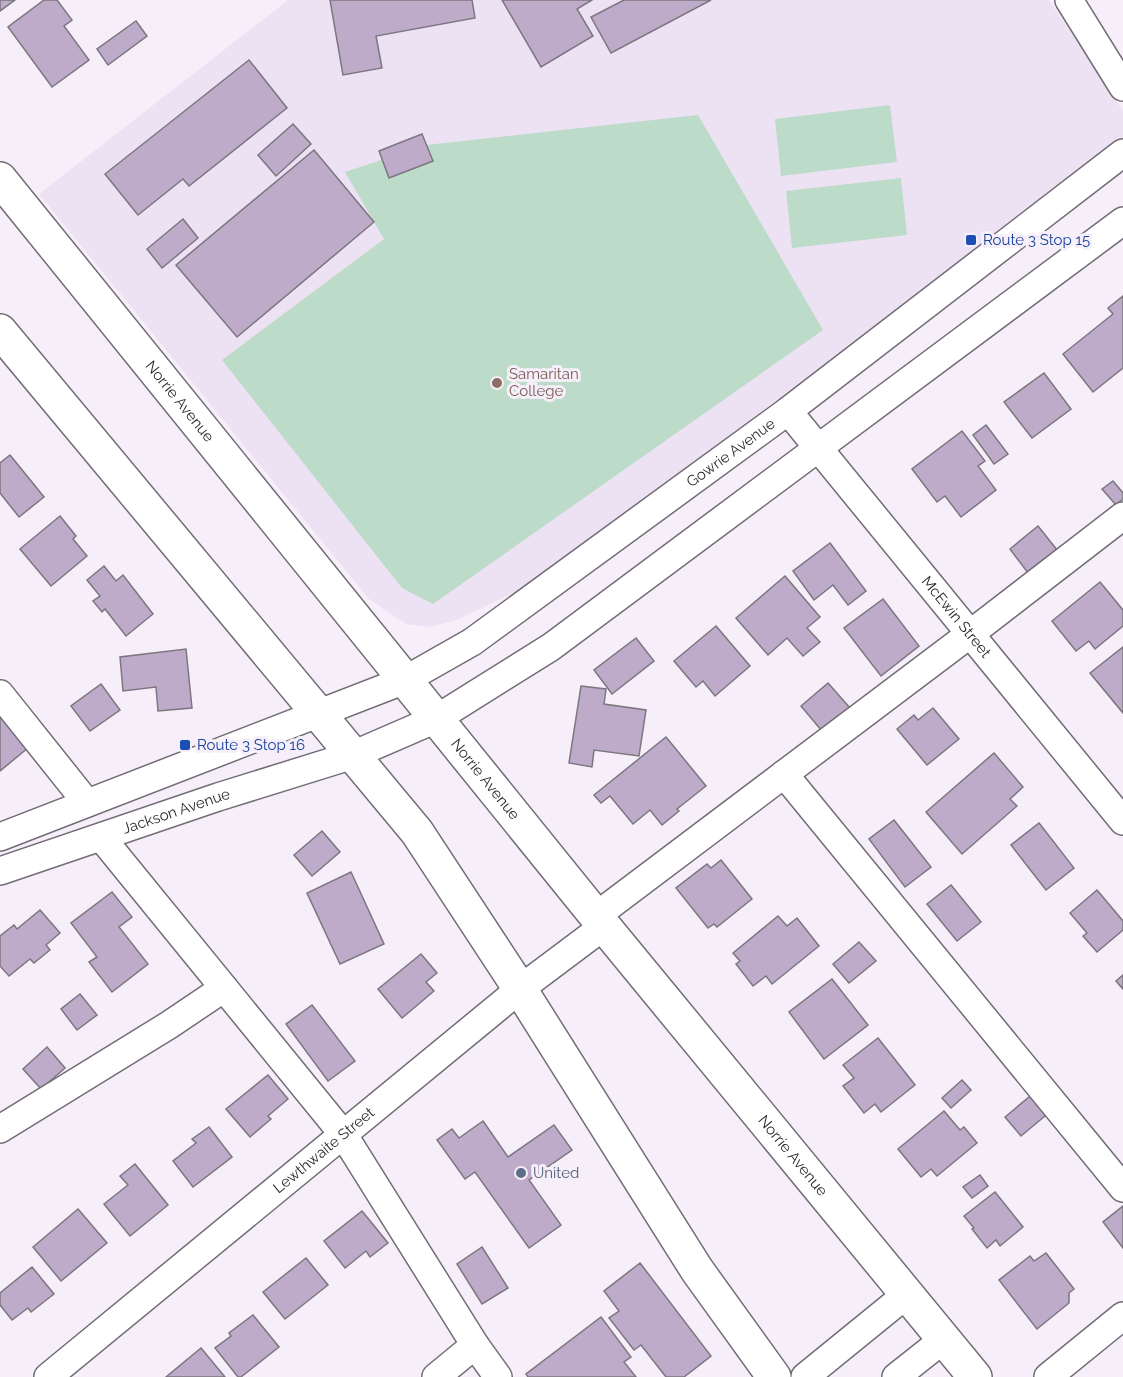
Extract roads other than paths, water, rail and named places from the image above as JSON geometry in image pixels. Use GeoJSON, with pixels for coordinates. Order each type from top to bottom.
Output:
{"type":"FeatureCollection","features":[{"type":"Feature","properties":{"kind":"main road","name":"Norrie Avenue"},"geometry":{"type":"LineString","coordinates":[[3,189],[975,1377]]}},
{"type":"Feature","properties":{"kind":"main road"},"geometry":{"type":"LineString","coordinates":[[0,331],[417,832],[520,989],[697,1270],[774,1377]]}},
{"type":"Feature","properties":{"kind":"street"},"geometry":{"type":"LineString","coordinates":[[1069,0],[1123,87]]}},
{"type":"Feature","properties":{"kind":"street","name":"Gowrie Avenue"},"geometry":{"type":"LineString","coordinates":[[317,713],[405,680],[472,642],[788,411],[1123,153]]}},
{"type":"Feature","properties":{"kind":"street"},"geometry":{"type":"LineString","coordinates":[[352,756],[436,719],[551,647],[1123,221]]}},
{"type":"Feature","properties":{"kind":"street","name":"McEwin Street"},"geometry":{"type":"LineString","coordinates":[[788,411],[1123,821]]}},
{"type":"Feature","properties":{"kind":"street","name":"Lewthwaite Street"},"geometry":{"type":"LineString","coordinates":[[48,1377],[600,921],[784,774],[1123,516]]}},
{"type":"Feature","properties":{"kind":"street"},"geometry":{"type":"LineString","coordinates":[[0,694],[87,803]]}},
{"type":"Feature","properties":{"kind":"street"},"geometry":{"type":"LineString","coordinates":[[0,837],[317,713]]}},
{"type":"Feature","properties":{"kind":"street","name":"Jackson Avenue"},"geometry":{"type":"LineString","coordinates":[[0,871],[218,797],[352,756]]}},
{"type":"Feature","properties":{"kind":"street"},"geometry":{"type":"LineString","coordinates":[[784,774],[1123,1188]]}},
{"type":"Feature","properties":{"kind":"street"},"geometry":{"type":"LineString","coordinates":[[101,837],[343,1134],[475,1345],[498,1377]]}},
{"type":"Feature","properties":{"kind":"street"},"geometry":{"type":"LineString","coordinates":[[0,1129],[169,1025],[224,988]]}},
{"type":"Feature","properties":{"kind":"street"},"geometry":{"type":"LineString","coordinates":[[805,1377],[907,1294]]}},
{"type":"Feature","properties":{"kind":"street"},"geometry":{"type":"LineString","coordinates":[[1048,1377],[1123,1316]]}},
{"type":"Feature","properties":{"kind":"street"},"geometry":{"type":"LineString","coordinates":[[896,1377],[944,1339]]}},
{"type":"Feature","properties":{"kind":"street"},"geometry":{"type":"LineString","coordinates":[[436,1377],[475,1345]]}},
{"type":"Feature","properties":{"kind":"place","name":"Route 3 Stop 15"},"geometry":{"type":"Point","coordinates":[971,240]}},
{"type":"Feature","properties":{"kind":"place","name":"Samaritan College"},"geometry":{"type":"Point","coordinates":[497,383]}},
{"type":"Feature","properties":{"kind":"place","name":"Route 3 Stop 16"},"geometry":{"type":"Point","coordinates":[185,745]}},
{"type":"Feature","properties":{"kind":"place","name":"United"},"geometry":{"type":"Point","coordinates":[521,1173]}}]}
